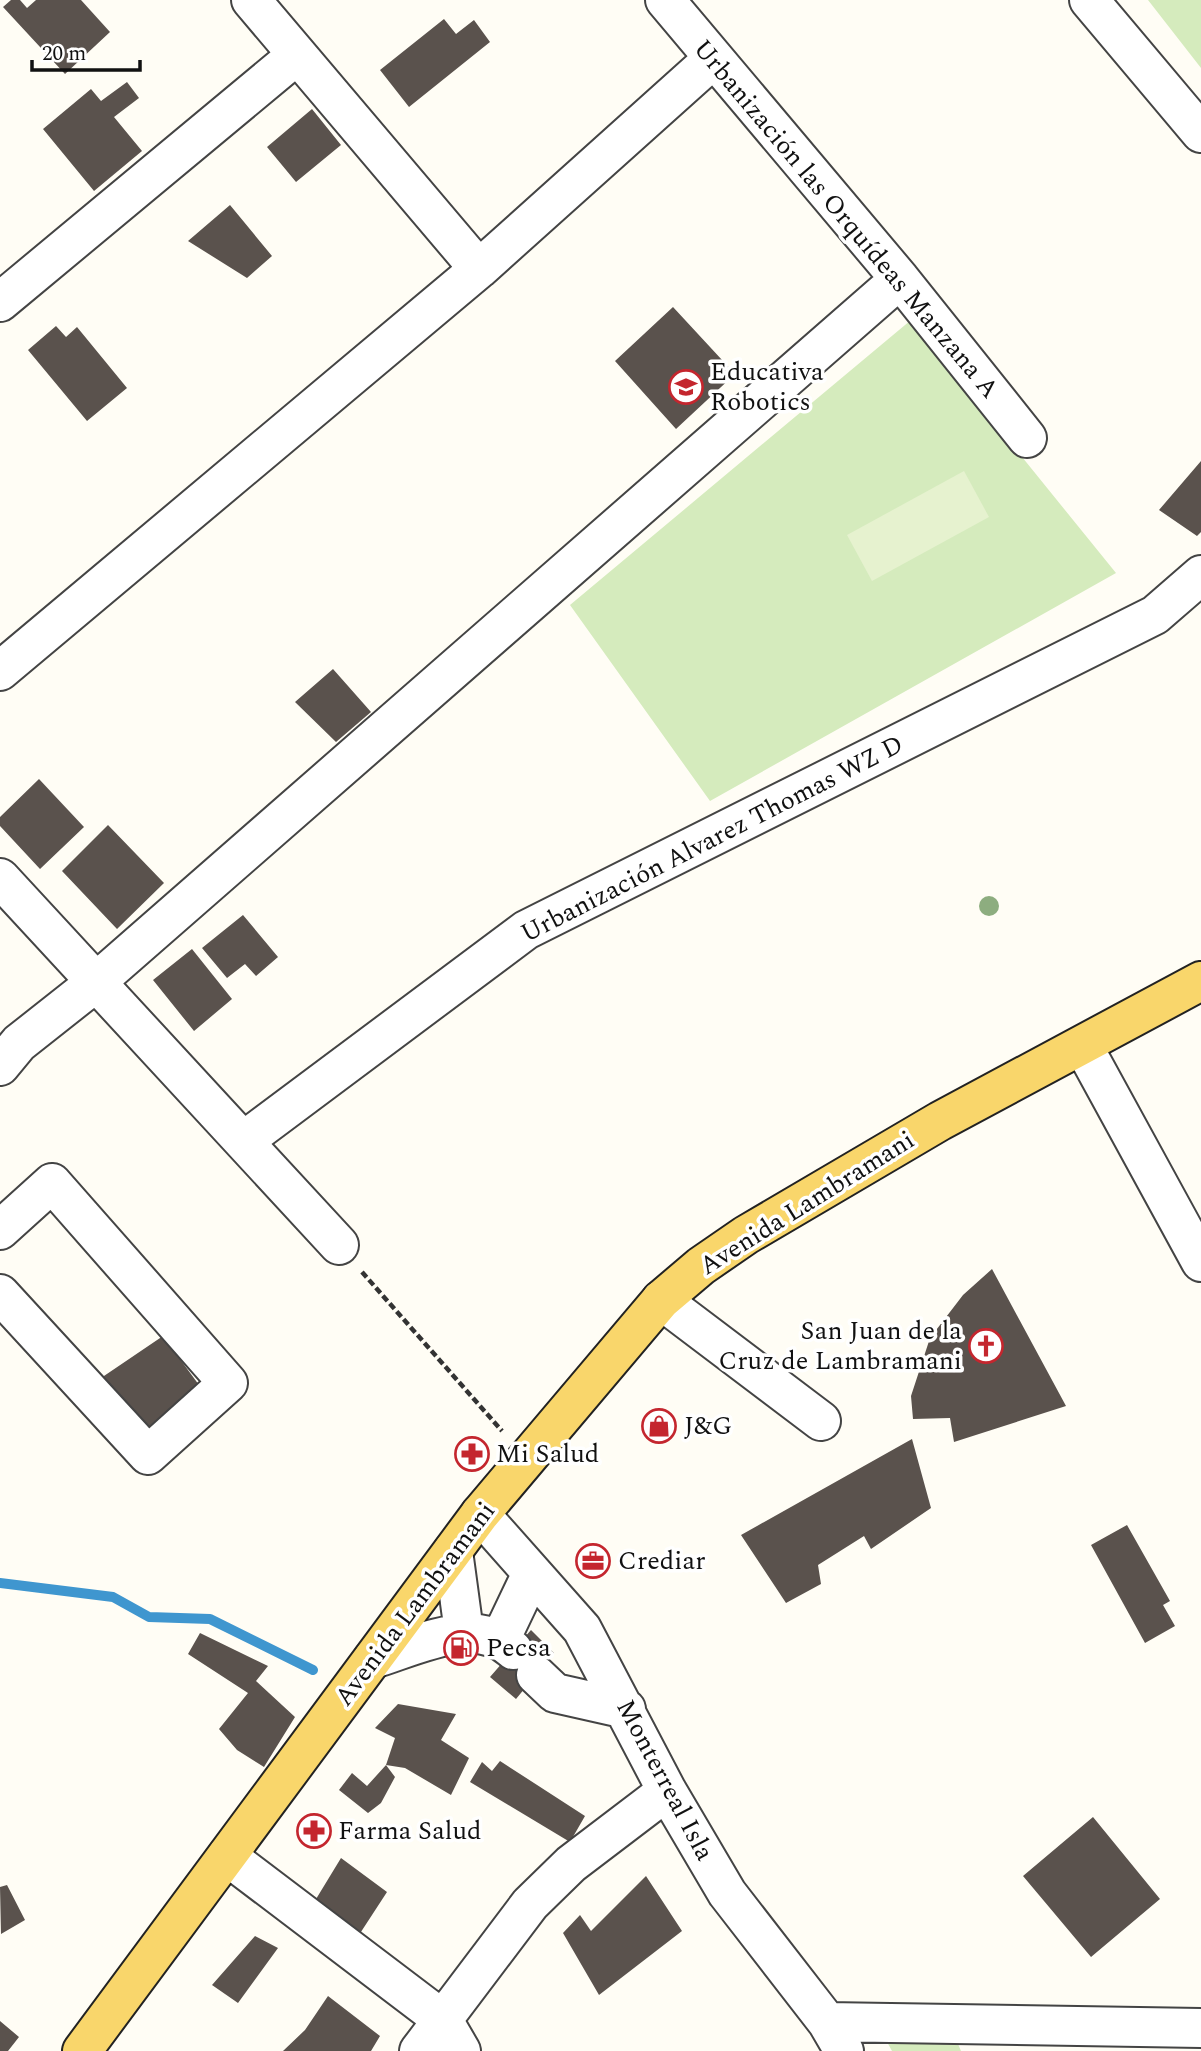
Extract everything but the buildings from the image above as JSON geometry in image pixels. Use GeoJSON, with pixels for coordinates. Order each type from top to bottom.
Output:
{"type":"FeatureCollection","features":[{"type":"Feature","properties":{"kind":"main road","name":"Avenida Lambramani"},"geometry":{"type":"LineString","coordinates":[[82,2051],[481,1514],[525,1458],[661,1300],[701,1266],[746,1235],[940,1121],[1201,981]]}},
{"type":"Feature","properties":{"kind":"street"},"geometry":{"type":"LineString","coordinates":[[251,0],[479,269]]}},
{"type":"Feature","properties":{"kind":"street","name":"Urbanización las Orquídeas Manzana A"},"geometry":{"type":"LineString","coordinates":[[665,0],[900,279],[1027,438]]}},
{"type":"Feature","properties":{"kind":"street"},"geometry":{"type":"LineString","coordinates":[[1089,0],[1201,133]]}},
{"type":"Feature","properties":{"kind":"street"},"geometry":{"type":"LineString","coordinates":[[0,302],[297,55]]}},
{"type":"Feature","properties":{"kind":"street"},"geometry":{"type":"LineString","coordinates":[[0,671],[479,269],[713,59]]}},
{"type":"Feature","properties":{"kind":"street"},"geometry":{"type":"LineString","coordinates":[[0,1066],[19,1043],[95,983],[900,279]]}},
{"type":"Feature","properties":{"kind":"street","name":"Urbanización Alvarez Thomas WZ D"},"geometry":{"type":"LineString","coordinates":[[245,1140],[526,930],[1155,615],[1201,575]]}},
{"type":"Feature","properties":{"kind":"street"},"geometry":{"type":"LineString","coordinates":[[0,878],[95,983],[245,1140],[338,1245]]}},
{"type":"Feature","properties":{"kind":"street"},"geometry":{"type":"LineString","coordinates":[[1083,1046],[1201,1262]]}},
{"type":"Feature","properties":{"kind":"street"},"geometry":{"type":"LineString","coordinates":[[0,1230],[52,1183],[228,1382],[148,1455],[0,1294]]}},
{"type":"Feature","properties":{"kind":"street"},"geometry":{"type":"LineString","coordinates":[[661,1300],[821,1421]]}},
{"type":"Feature","properties":{"kind":"street","name":"Monterreal Isla"},"geometry":{"type":"LineString","coordinates":[[481,1514],[582,1629],[667,1791],[727,1893],[836,2037]]}},
{"type":"Feature","properties":{"kind":"street"},"geometry":{"type":"LineString","coordinates":[[453,1551],[464,1632]]}},
{"type":"Feature","properties":{"kind":"street"},"geometry":{"type":"LineString","coordinates":[[517,1655],[532,1573]]}},
{"type":"Feature","properties":{"kind":"street"},"geometry":{"type":"LineString","coordinates":[[373,1659],[464,1632],[517,1655],[555,1693],[626,1709]]}},
{"type":"Feature","properties":{"kind":"street"},"geometry":{"type":"LineString","coordinates":[[419,2051],[452,2035],[530,1904],[571,1864],[667,1791]]}},
{"type":"Feature","properties":{"kind":"street"},"geometry":{"type":"LineString","coordinates":[[227,1856],[452,2035]]}},
{"type":"Feature","properties":{"kind":"street"},"geometry":{"type":"LineString","coordinates":[[836,2037],[1201,2028]]}},
{"type":"Feature","properties":{"kind":"path"},"geometry":{"type":"LineString","coordinates":[[338,1245],[525,1458]]}},
{"type":"Feature","properties":{"kind":"green space"},"geometry":{"type":"Polygon","coordinates":[[[1148,0],[1201,0],[1201,68],[1148,0]]]}},
{"type":"Feature","properties":{"kind":"green space"},"geometry":{"type":"Polygon","coordinates":[[[911,320],[1116,573],[710,801],[570,605],[911,320]]]}},
{"type":"Feature","properties":{"kind":"green space"},"geometry":{"type":"Polygon","coordinates":[[[964,471],[989,517],[872,581],[847,535],[964,471]]]}},
{"type":"Feature","properties":{"kind":"green space"},"geometry":{"type":"Polygon","coordinates":[[[881,2031],[955,2037],[961,2051],[892,2051],[881,2031]]]}},
{"type":"Feature","properties":{"kind":"waterway"},"geometry":{"type":"LineString","coordinates":[[0,1583],[113,1597],[149,1617],[210,1619],[313,1670]]}},
{"type":"Feature","properties":{"kind":"place","name":"Educativa Robotics"},"geometry":{"type":"Point","coordinates":[686,387]}},
{"type":"Feature","properties":{"kind":"place","name":"San Juan de la Cruz de Lambramani"},"geometry":{"type":"Point","coordinates":[986,1346]}},
{"type":"Feature","properties":{"kind":"place","name":"J&G"},"geometry":{"type":"Point","coordinates":[659,1426]}},
{"type":"Feature","properties":{"kind":"place","name":"Mi Salud"},"geometry":{"type":"Point","coordinates":[472,1454]}},
{"type":"Feature","properties":{"kind":"place","name":"Crediar"},"geometry":{"type":"Point","coordinates":[593,1561]}},
{"type":"Feature","properties":{"kind":"place","name":"Pecsa"},"geometry":{"type":"Point","coordinates":[461,1648]}},
{"type":"Feature","properties":{"kind":"place","name":"Farma Salud"},"geometry":{"type":"Point","coordinates":[314,1831]}}]}
